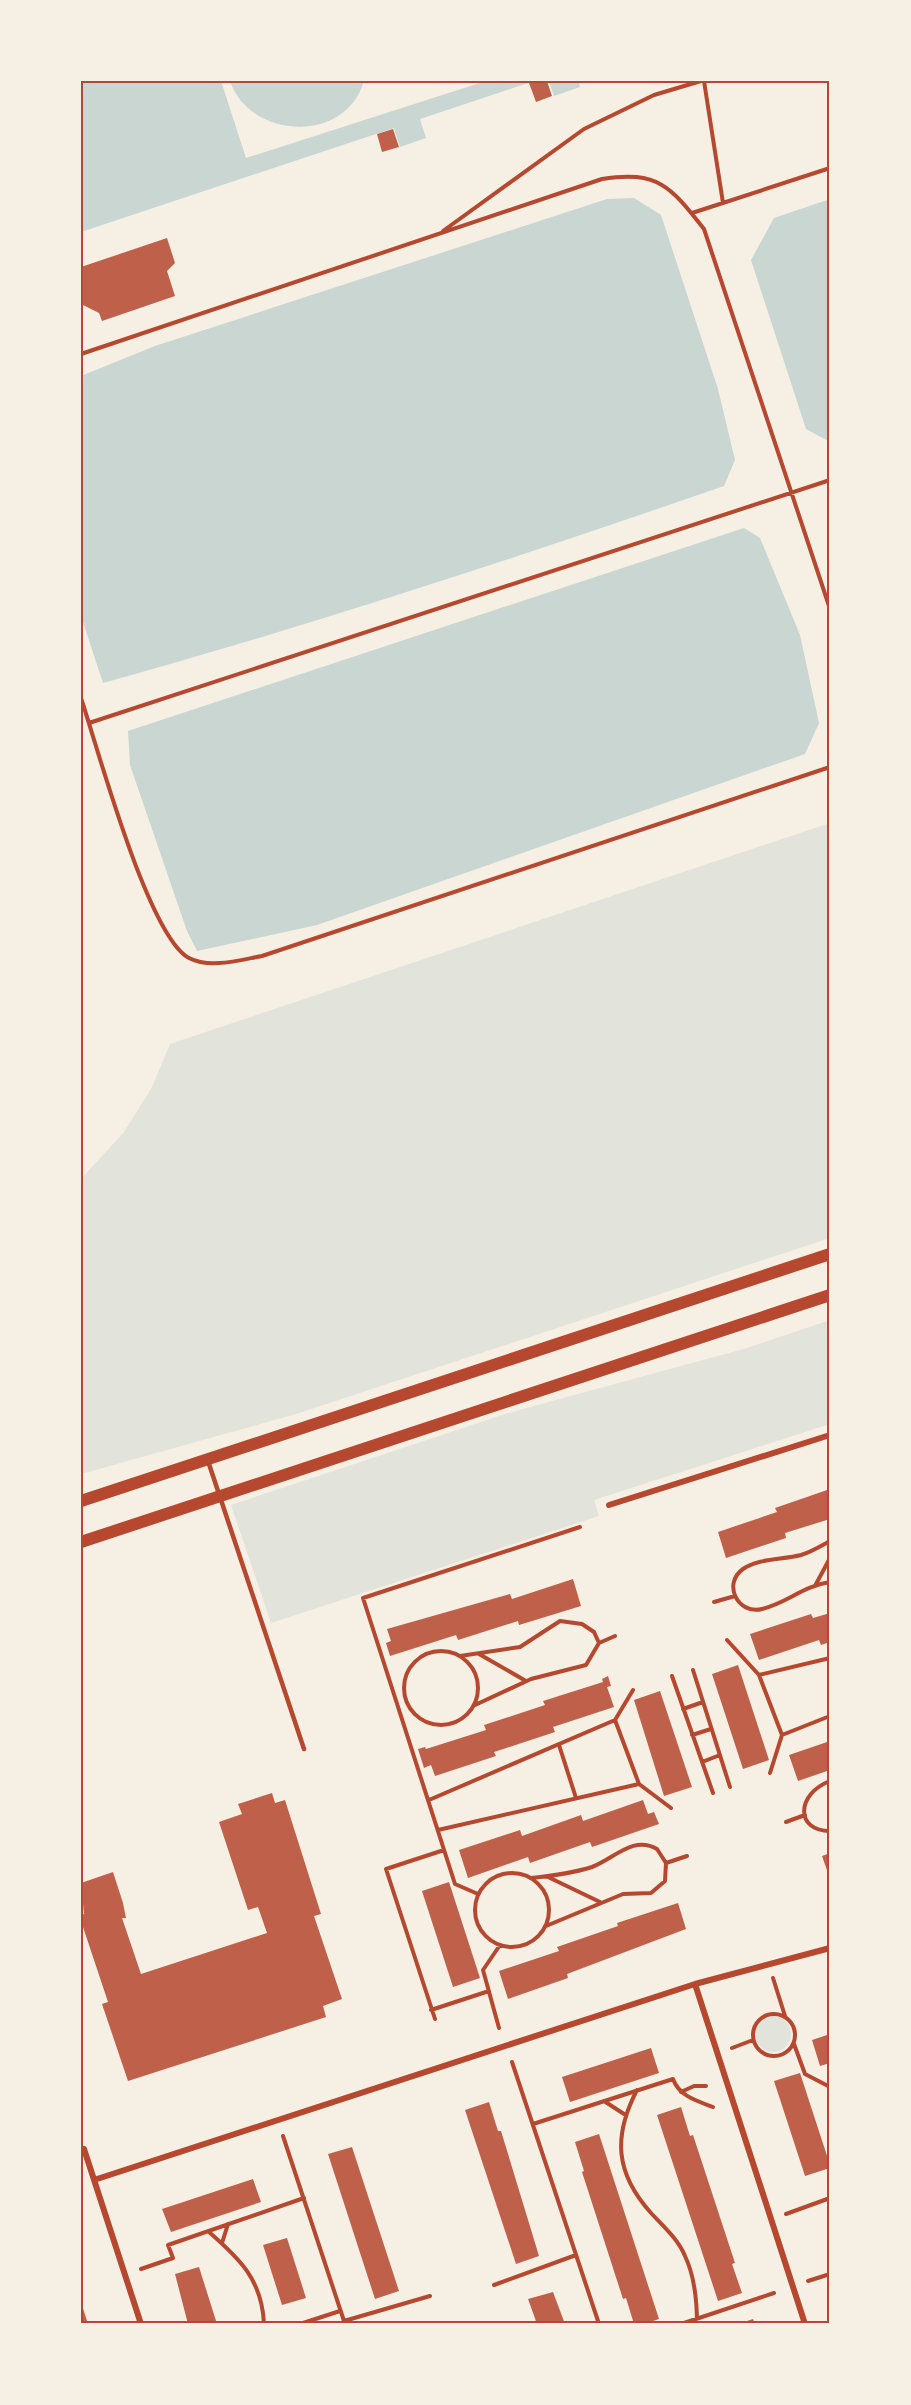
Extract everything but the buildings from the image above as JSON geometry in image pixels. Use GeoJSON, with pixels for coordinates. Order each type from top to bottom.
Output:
{"type":"FeatureCollection","features":[{"type":"Feature","properties":{"kind":"main road"},"geometry":{"type":"LineString","coordinates":[[81,1501],[830,1254]]}},
{"type":"Feature","properties":{"kind":"main road"},"geometry":{"type":"LineString","coordinates":[[81,1542],[830,1295]]}},
{"type":"Feature","properties":{"kind":"street"},"geometry":{"type":"LineString","coordinates":[[609,1505],[830,1435]]}},
{"type":"Feature","properties":{"kind":"street"},"geometry":{"type":"LineString","coordinates":[[94,2180],[695,1984],[830,1948]]}},
{"type":"Feature","properties":{"kind":"street"},"geometry":{"type":"LineString","coordinates":[[695,1984],[805,2324]]}},
{"type":"Feature","properties":{"kind":"street"},"geometry":{"type":"LineString","coordinates":[[82,2150],[141,2324]]}},
{"type":"Feature","properties":{"kind":"lane"},"geometry":{"type":"LineString","coordinates":[[208,1459],[304,1749]]}},
{"type":"Feature","properties":{"kind":"path"},"geometry":{"type":"LineString","coordinates":[[440,233],[584,129],[654,95],[703,81],[723,203]]}},
{"type":"Feature","properties":{"kind":"path"},"geometry":{"type":"LineString","coordinates":[[692,213],[830,168]]}},
{"type":"Feature","properties":{"kind":"path"},"geometry":{"type":"LineString","coordinates":[[81,354],[602,179],[627,175],[645,176],[680,197],[705,229],[830,609]]}},
{"type":"Feature","properties":{"kind":"path"},"geometry":{"type":"LineString","coordinates":[[89,723],[830,480]]}},
{"type":"Feature","properties":{"kind":"path"},"geometry":{"type":"LineString","coordinates":[[81,698],[152,909],[172,943],[189,958],[208,963],[261,956],[830,767]]}},
{"type":"Feature","properties":{"kind":"path"},"geometry":{"type":"LineString","coordinates":[[478,1894],[455,1884],[363,1598],[580,1527]]}},
{"type":"Feature","properties":{"kind":"path"},"geometry":{"type":"LineString","coordinates":[[830,1541],[801,1555],[744,1568],[735,1578],[735,1596],[751,1610],[762,1609],[816,1584],[830,1582]]}},
{"type":"Feature","properties":{"kind":"path"},"geometry":{"type":"LineString","coordinates":[[816,1584],[830,1558]]}},
{"type":"Feature","properties":{"kind":"path"},"geometry":{"type":"LineString","coordinates":[[714,1602],[735,1596]]}},
{"type":"Feature","properties":{"kind":"path"},"geometry":{"type":"LineString","coordinates":[[460,1656],[473,1669],[477,1677],[478,1695],[470,1713],[453,1724],[434,1725],[416,1716],[405,1699],[405,1679],[414,1662],[422,1656],[441,1651],[460,1656],[520,1647],[560,1621],[582,1624],[594,1632],[599,1642],[594,1655],[586,1665],[526,1681],[475,1705]]}},
{"type":"Feature","properties":{"kind":"path"},"geometry":{"type":"LineString","coordinates":[[599,1642],[615,1636]]}},
{"type":"Feature","properties":{"kind":"path"},"geometry":{"type":"LineString","coordinates":[[727,1640],[759,1675],[782,1735],[770,1773]]}},
{"type":"Feature","properties":{"kind":"path"},"geometry":{"type":"LineString","coordinates":[[478,1653],[526,1681]]}},
{"type":"Feature","properties":{"kind":"path"},"geometry":{"type":"LineString","coordinates":[[759,1675],[830,1658]]}},
{"type":"Feature","properties":{"kind":"path"},"geometry":{"type":"LineString","coordinates":[[693,1670],[730,1787]]}},
{"type":"Feature","properties":{"kind":"path"},"geometry":{"type":"LineString","coordinates":[[672,1676],[712,1793]]}},
{"type":"Feature","properties":{"kind":"path"},"geometry":{"type":"LineString","coordinates":[[428,1800],[615,1720],[633,1690]]}},
{"type":"Feature","properties":{"kind":"path"},"geometry":{"type":"LineString","coordinates":[[397,1702],[405,1699]]}},
{"type":"Feature","properties":{"kind":"path"},"geometry":{"type":"LineString","coordinates":[[683,1709],[703,1702]]}},
{"type":"Feature","properties":{"kind":"path"},"geometry":{"type":"LineString","coordinates":[[782,1735],[830,1716]]}},
{"type":"Feature","properties":{"kind":"path"},"geometry":{"type":"LineString","coordinates":[[615,1720],[639,1784],[671,1808]]}},
{"type":"Feature","properties":{"kind":"path"},"geometry":{"type":"LineString","coordinates":[[692,1735],[711,1729]]}},
{"type":"Feature","properties":{"kind":"path"},"geometry":{"type":"LineString","coordinates":[[559,1745],[576,1798]]}},
{"type":"Feature","properties":{"kind":"path"},"geometry":{"type":"LineString","coordinates":[[702,1762],[720,1755]]}},
{"type":"Feature","properties":{"kind":"path"},"geometry":{"type":"LineString","coordinates":[[830,1781],[811,1790],[805,1800],[805,1815],[812,1825],[830,1831]]}},
{"type":"Feature","properties":{"kind":"path"},"geometry":{"type":"LineString","coordinates":[[438,1830],[639,1784]]}},
{"type":"Feature","properties":{"kind":"path"},"geometry":{"type":"LineString","coordinates":[[786,1822],[805,1815]]}},
{"type":"Feature","properties":{"kind":"path"},"geometry":{"type":"LineString","coordinates":[[531,1878],[593,1867],[624,1849],[640,1844],[657,1849],[666,1863],[665,1881],[651,1893],[623,1894],[600,1902],[546,1926],[535,1940],[518,1947],[500,1945],[485,1936],[474,1911],[478,1894],[484,1885],[501,1874],[522,1874],[531,1878],[538,1883],[548,1899],[546,1926]]}},
{"type":"Feature","properties":{"kind":"path"},"geometry":{"type":"LineString","coordinates":[[435,2019],[386,1869],[444,1850]]}},
{"type":"Feature","properties":{"kind":"path"},"geometry":{"type":"LineString","coordinates":[[666,1863],[687,1856]]}},
{"type":"Feature","properties":{"kind":"path"},"geometry":{"type":"LineString","coordinates":[[547,1876],[600,1902]]}},
{"type":"Feature","properties":{"kind":"path"},"geometry":{"type":"LineString","coordinates":[[500,1945],[483,1970],[500,2028]]}},
{"type":"Feature","properties":{"kind":"path"},"geometry":{"type":"LineString","coordinates":[[773,1978],[786,2016],[794,2026],[794,2044],[805,2074],[830,2087]]}},
{"type":"Feature","properties":{"kind":"path"},"geometry":{"type":"LineString","coordinates":[[431,2010],[489,1991]]}},
{"type":"Feature","properties":{"kind":"path"},"geometry":{"type":"LineString","coordinates":[[786,2016],[772,2013],[765,2015],[754,2026],[753,2040],[760,2051],[772,2056],[784,2054],[794,2044]]}},
{"type":"Feature","properties":{"kind":"path"},"geometry":{"type":"LineString","coordinates":[[732,2048],[753,2040]]}},
{"type":"Feature","properties":{"kind":"path"},"geometry":{"type":"LineString","coordinates":[[512,2062],[599,2324]]}},
{"type":"Feature","properties":{"kind":"path"},"geometry":{"type":"LineString","coordinates":[[533,2124],[673,2079],[681,2092],[713,2107]]}},
{"type":"Feature","properties":{"kind":"path"},"geometry":{"type":"LineString","coordinates":[[681,2092],[694,2086],[706,2086]]}},
{"type":"Feature","properties":{"kind":"path"},"geometry":{"type":"LineString","coordinates":[[637,2090],[624,2114],[620,2137],[625,2173],[635,2194],[671,2234],[685,2256],[696,2297],[697,2321]]}},
{"type":"Feature","properties":{"kind":"path"},"geometry":{"type":"LineString","coordinates":[[604,2101],[624,2114]]}},
{"type":"Feature","properties":{"kind":"path"},"geometry":{"type":"LineString","coordinates":[[283,2136],[344,2322],[430,2296]]}},
{"type":"Feature","properties":{"kind":"path"},"geometry":{"type":"LineString","coordinates":[[141,2270],[173,2258],[168,2245],[304,2198]]}},
{"type":"Feature","properties":{"kind":"path"},"geometry":{"type":"LineString","coordinates":[[786,2214],[830,2198]]}},
{"type":"Feature","properties":{"kind":"path"},"geometry":{"type":"LineString","coordinates":[[222,2243],[228,2224]]}},
{"type":"Feature","properties":{"kind":"path"},"geometry":{"type":"LineString","coordinates":[[208,2231],[240,2259],[256,2285],[264,2324]]}},
{"type":"Feature","properties":{"kind":"path"},"geometry":{"type":"LineString","coordinates":[[494,2285],[576,2254]]}},
{"type":"Feature","properties":{"kind":"path"},"geometry":{"type":"LineString","coordinates":[[808,2282],[830,2274]]}},
{"type":"Feature","properties":{"kind":"path"},"geometry":{"type":"LineString","coordinates":[[681,2324],[697,2321],[774,2293]]}},
{"type":"Feature","properties":{"kind":"path"},"geometry":{"type":"LineString","coordinates":[[300,2324],[340,2311]]}},
{"type":"Feature","properties":{"kind":"shaded area"},"geometry":{"type":"Polygon","coordinates":[[[81,81],[221,81],[246,158],[486,81],[534,81],[420,119],[426,138],[400,147],[394,128],[81,232],[81,81]]]}},
{"type":"Feature","properties":{"kind":"shaded area"},"geometry":{"type":"Polygon","coordinates":[[[230,81],[364,81],[354,102],[338,116],[319,124],[298,127],[276,124],[257,115],[241,101],[230,81]]]}},
{"type":"Feature","properties":{"kind":"shaded area"},"geometry":{"type":"Polygon","coordinates":[[[549,81],[578,81],[580,87],[554,96],[549,81]]]}},
{"type":"Feature","properties":{"kind":"shaded area"},"geometry":{"type":"Polygon","coordinates":[[[634,198],[661,215],[718,389],[735,460],[724,486],[415,589],[260,638],[103,683],[81,616],[81,376],[155,346],[607,199],[634,198]]]}},
{"type":"Feature","properties":{"kind":"shaded area"},"geometry":{"type":"Polygon","coordinates":[[[830,199],[830,442],[806,429],[751,260],[774,218],[830,199]]]}},
{"type":"Feature","properties":{"kind":"shaded area"},"geometry":{"type":"Polygon","coordinates":[[[744,528],[760,538],[800,635],[819,723],[805,754],[317,925],[197,951],[187,931],[130,765],[128,731],[744,528]]]}},
{"type":"Feature","properties":{"kind":"shaded area"},"geometry":{"type":"Polygon","coordinates":[[[830,823],[830,1238],[296,1414],[81,1474],[81,1179],[124,1132],[152,1087],[170,1044],[830,823]]]}},
{"type":"Feature","properties":{"kind":"shaded area"},"geometry":{"type":"Polygon","coordinates":[[[830,1320],[830,1424],[594,1500],[599,1516],[271,1623],[231,1505],[508,1413],[747,1348],[830,1320]]]}},
{"type":"Feature","properties":{"kind":"shaded area"},"geometry":{"type":"Polygon","coordinates":[[[773,2016],[786,2021],[791,2034],[786,2047],[773,2052],[760,2047],[755,2034],[760,2021],[773,2016]]]}}]}
